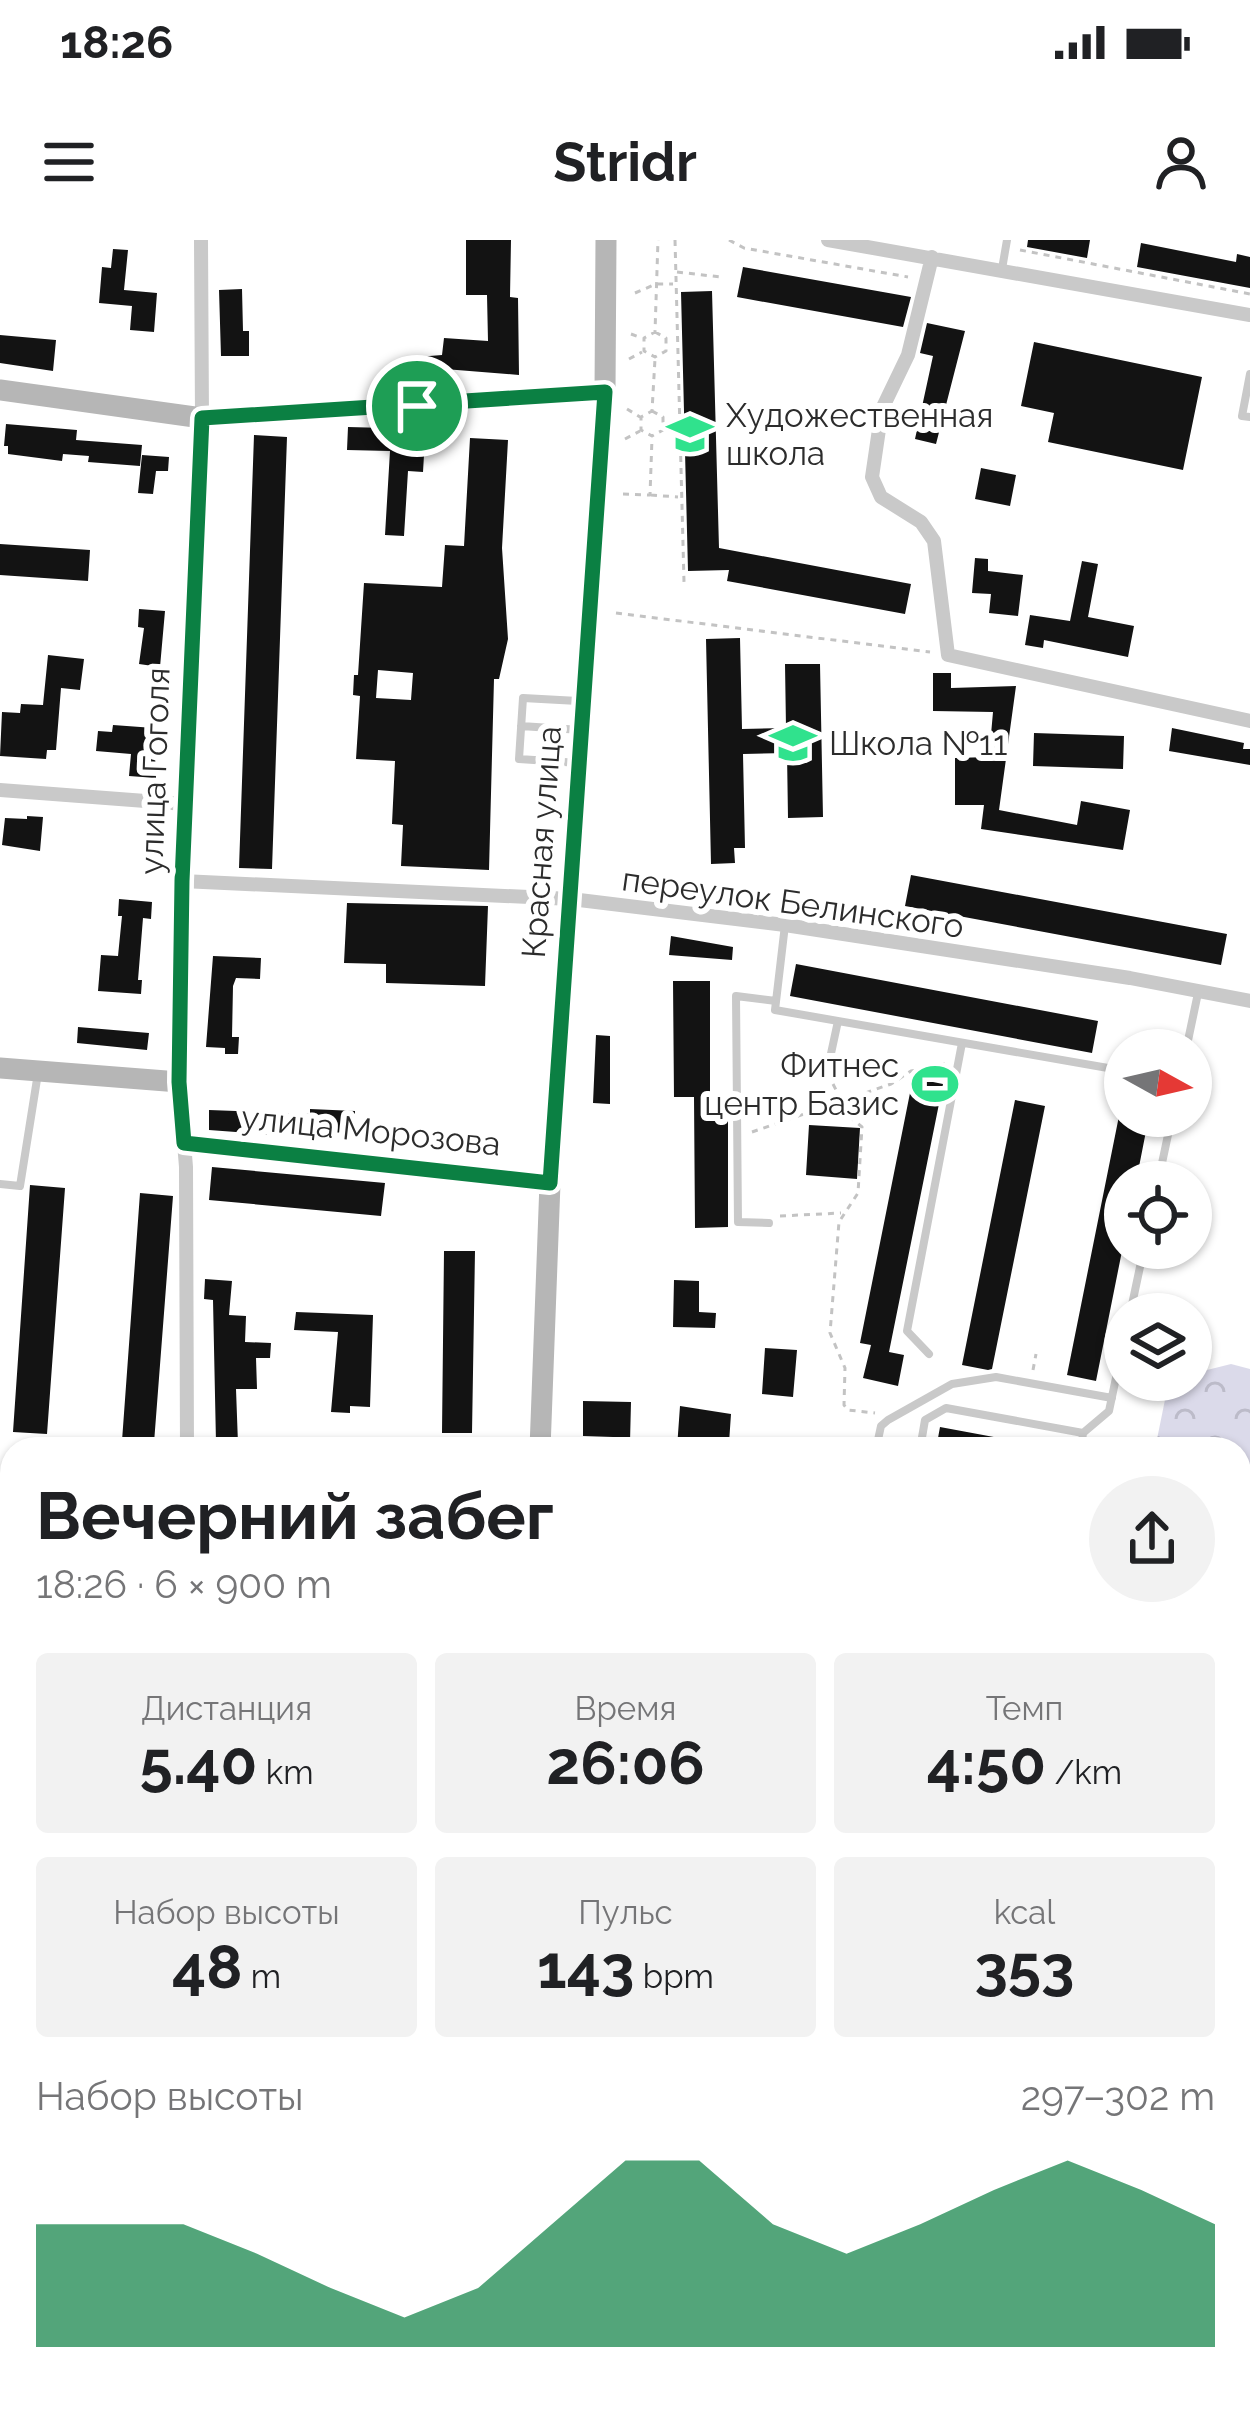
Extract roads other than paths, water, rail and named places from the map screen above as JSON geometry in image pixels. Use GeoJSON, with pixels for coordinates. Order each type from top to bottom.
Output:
{"type":"FeatureCollection","features":[{"type":"Feature","properties":{"kind":"street","name":"улица Гоголя"},"geometry":{"type":"LineString","coordinates":[[187,1437],[184,1143],[179,1082],[182,881],[202,418],[201,240]]}},
{"type":"Feature","properties":{"kind":"street","name":"Красная улица"},"geometry":{"type":"LineString","coordinates":[[540,1437],[550,1183],[605,392],[606,240]]}},
{"type":"Feature","properties":{"kind":"street"},"geometry":{"type":"LineString","coordinates":[[828,240],[1250,315]]}},
{"type":"Feature","properties":{"kind":"street"},"geometry":{"type":"LineString","coordinates":[[932,257],[908,355],[882,409],[872,477],[881,496],[921,522],[934,541],[948,655],[1250,721]]}},
{"type":"Feature","properties":{"kind":"street"},"geometry":{"type":"LineString","coordinates":[[0,390],[202,418],[605,392]]}},
{"type":"Feature","properties":{"kind":"street"},"geometry":{"type":"LineString","coordinates":[[0,790],[185,804]]}},
{"type":"Feature","properties":{"kind":"street","name":"переулок Белинского"},"geometry":{"type":"LineString","coordinates":[[182,881],[571,899],[785,925],[1250,1001]]}},
{"type":"Feature","properties":{"kind":"street"},"geometry":{"type":"LineString","coordinates":[[0,1068],[179,1082]]}},
{"type":"Feature","properties":{"kind":"street","name":"улица Морозова"},"geometry":{"type":"LineString","coordinates":[[184,1143],[550,1183]]}},
{"type":"Feature","properties":{"kind":"lane"},"geometry":{"type":"LineString","coordinates":[[1002,269],[1007,242]]}},
{"type":"Feature","properties":{"kind":"lane"},"geometry":{"type":"LineString","coordinates":[[1250,374],[1243,416],[1250,417]]}},
{"type":"Feature","properties":{"kind":"lane"},"geometry":{"type":"LineString","coordinates":[[580,764],[519,759],[521,726],[523,698],[584,702]]}},
{"type":"Feature","properties":{"kind":"lane"},"geometry":{"type":"LineString","coordinates":[[521,726],[583,730]]}},
{"type":"Feature","properties":{"kind":"lane"},"geometry":{"type":"LineString","coordinates":[[785,925],[775,1010],[1104,1067]]}},
{"type":"Feature","properties":{"kind":"lane"},"geometry":{"type":"LineString","coordinates":[[1190,1029],[1198,991]]}},
{"type":"Feature","properties":{"kind":"lane"},"geometry":{"type":"LineString","coordinates":[[769,1223],[738,1222],[736,996],[776,1000]]}},
{"type":"Feature","properties":{"kind":"lane"},"geometry":{"type":"LineString","coordinates":[[827,1072],[838,1021]]}},
{"type":"Feature","properties":{"kind":"lane"},"geometry":{"type":"LineString","coordinates":[[928,1354],[907,1331],[962,1043]]}},
{"type":"Feature","properties":{"kind":"lane"},"geometry":{"type":"LineString","coordinates":[[0,1184],[20,1186],[38,1072]]}},
{"type":"Feature","properties":{"kind":"lane"},"geometry":{"type":"LineString","coordinates":[[879,1437],[881,1426],[952,1384],[996,1377],[1104,1397]]}},
{"type":"Feature","properties":{"kind":"lane"},"geometry":{"type":"LineString","coordinates":[[1082,1437],[1109,1411],[1111,1401]]}},
{"type":"Feature","properties":{"kind":"lane"},"geometry":{"type":"LineString","coordinates":[[922,1437],[925,1420],[946,1408],[1083,1433]]}},
{"type":"Feature","properties":{"kind":"place","name":"Художественная школа"},"geometry":{"type":"Point","coordinates":[690,434]}},
{"type":"Feature","properties":{"kind":"place","name":"Школа №11"},"geometry":{"type":"Point","coordinates":[793,743]}},
{"type":"Feature","properties":{"kind":"place","name":"Фитнес центр Базис"},"geometry":{"type":"Point","coordinates":[935,1084]}}]}
